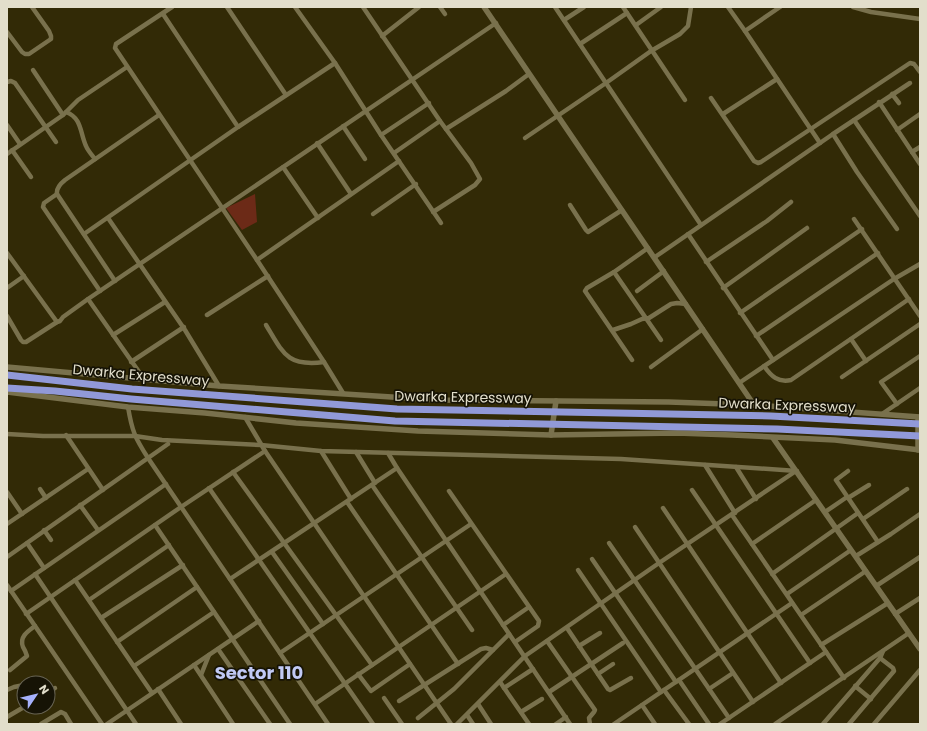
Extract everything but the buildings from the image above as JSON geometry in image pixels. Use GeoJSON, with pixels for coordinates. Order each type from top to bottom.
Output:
{"type":"FeatureCollection","features":[{"type":"Feature","properties":{"kind":"highway","name":"Dwarka Expressway"},"geometry":{"type":"LineString","coordinates":[[7,375],[132,389],[397,409],[771,416],[920,424]]}},
{"type":"Feature","properties":{"kind":"highway","name":"Dwarka Expressway"},"geometry":{"type":"LineString","coordinates":[[7,388],[395,421],[777,429],[920,436]]}},
{"type":"Feature","properties":{"kind":"street"},"geometry":{"type":"LineString","coordinates":[[7,32],[25,54],[29,54],[51,39],[49,31],[32,7]]}},
{"type":"Feature","properties":{"kind":"street"},"geometry":{"type":"LineString","coordinates":[[172,7],[116,44],[116,51],[268,276],[324,362],[342,394]]}},
{"type":"Feature","properties":{"kind":"street"},"geometry":{"type":"LineString","coordinates":[[227,7],[286,95]]}},
{"type":"Feature","properties":{"kind":"street"},"geometry":{"type":"LineString","coordinates":[[296,7],[381,136],[394,152],[441,223]]}},
{"type":"Feature","properties":{"kind":"street"},"geometry":{"type":"LineString","coordinates":[[363,7],[440,121],[471,163],[480,179],[475,185],[433,212]]}},
{"type":"Feature","properties":{"kind":"street"},"geometry":{"type":"LineString","coordinates":[[382,36],[419,7]]}},
{"type":"Feature","properties":{"kind":"street"},"geometry":{"type":"LineString","coordinates":[[440,7],[445,14]]}},
{"type":"Feature","properties":{"kind":"street"},"geometry":{"type":"LineString","coordinates":[[484,7],[754,404]]}},
{"type":"Feature","properties":{"kind":"street"},"geometry":{"type":"LineString","coordinates":[[555,7],[701,225]]}},
{"type":"Feature","properties":{"kind":"street"},"geometry":{"type":"LineString","coordinates":[[564,20],[584,7]]}},
{"type":"Feature","properties":{"kind":"street"},"geometry":{"type":"LineString","coordinates":[[623,7],[685,100]]}},
{"type":"Feature","properties":{"kind":"street"},"geometry":{"type":"LineString","coordinates":[[636,25],[661,7]]}},
{"type":"Feature","properties":{"kind":"street"},"geometry":{"type":"LineString","coordinates":[[525,138],[651,51],[665,44],[686,29],[689,24],[691,7]]}},
{"type":"Feature","properties":{"kind":"street"},"geometry":{"type":"LineString","coordinates":[[728,7],[820,143]]}},
{"type":"Feature","properties":{"kind":"street"},"geometry":{"type":"LineString","coordinates":[[745,31],[780,7]]}},
{"type":"Feature","properties":{"kind":"street"},"geometry":{"type":"LineString","coordinates":[[853,7],[871,12],[920,19]]}},
{"type":"Feature","properties":{"kind":"street"},"geometry":{"type":"LineString","coordinates":[[871,12],[875,7]]}},
{"type":"Feature","properties":{"kind":"street"},"geometry":{"type":"LineString","coordinates":[[580,44],[627,13]]}},
{"type":"Feature","properties":{"kind":"street"},"geometry":{"type":"LineString","coordinates":[[163,14],[238,127]]}},
{"type":"Feature","properties":{"kind":"street"},"geometry":{"type":"LineString","coordinates":[[7,316],[23,342],[26,342],[60,321],[88,299],[221,208],[496,23]]}},
{"type":"Feature","properties":{"kind":"street"},"geometry":{"type":"LineString","coordinates":[[84,234],[238,127],[334,63]]}},
{"type":"Feature","properties":{"kind":"street"},"geometry":{"type":"LineString","coordinates":[[711,98],[754,161],[758,163],[762,162],[910,63],[914,64],[920,72]]}},
{"type":"Feature","properties":{"kind":"street"},"geometry":{"type":"LineString","coordinates":[[7,154],[64,113],[78,100],[127,67]]}},
{"type":"Feature","properties":{"kind":"street"},"geometry":{"type":"LineString","coordinates":[[32,70],[64,113],[73,115],[77,120],[82,129],[86,147],[95,159]]}},
{"type":"Feature","properties":{"kind":"street"},"geometry":{"type":"LineString","coordinates":[[446,129],[506,91],[529,74]]}},
{"type":"Feature","properties":{"kind":"street"},"geometry":{"type":"LineString","coordinates":[[723,114],[776,79]]}},
{"type":"Feature","properties":{"kind":"street"},"geometry":{"type":"LineString","coordinates":[[7,82],[11,81],[15,83],[56,142]]}},
{"type":"Feature","properties":{"kind":"street"},"geometry":{"type":"LineString","coordinates":[[655,257],[910,82]]}},
{"type":"Feature","properties":{"kind":"street"},"geometry":{"type":"LineString","coordinates":[[892,94],[899,104]]}},
{"type":"Feature","properties":{"kind":"street"},"geometry":{"type":"LineString","coordinates":[[879,102],[920,164]]}},
{"type":"Feature","properties":{"kind":"street"},"geometry":{"type":"LineString","coordinates":[[381,136],[429,103]]}},
{"type":"Feature","properties":{"kind":"street"},"geometry":{"type":"LineString","coordinates":[[115,281],[56,191],[59,185],[159,114]]}},
{"type":"Feature","properties":{"kind":"street"},"geometry":{"type":"LineString","coordinates":[[897,130],[920,114]]}},
{"type":"Feature","properties":{"kind":"street"},"geometry":{"type":"LineString","coordinates":[[854,120],[920,216]]}},
{"type":"Feature","properties":{"kind":"street"},"geometry":{"type":"LineString","coordinates":[[394,152],[440,121]]}},
{"type":"Feature","properties":{"kind":"street"},"geometry":{"type":"LineString","coordinates":[[7,125],[20,144]]}},
{"type":"Feature","properties":{"kind":"street"},"geometry":{"type":"LineString","coordinates":[[343,126],[365,159]]}},
{"type":"Feature","properties":{"kind":"street"},"geometry":{"type":"LineString","coordinates":[[833,134],[857,172],[897,229]]}},
{"type":"Feature","properties":{"kind":"street"},"geometry":{"type":"LineString","coordinates":[[317,143],[351,194]]}},
{"type":"Feature","properties":{"kind":"street"},"geometry":{"type":"LineString","coordinates":[[912,152],[920,147]]}},
{"type":"Feature","properties":{"kind":"street"},"geometry":{"type":"LineString","coordinates":[[12,150],[31,177]]}},
{"type":"Feature","properties":{"kind":"street"},"geometry":{"type":"LineString","coordinates":[[257,260],[399,161]]}},
{"type":"Feature","properties":{"kind":"street"},"geometry":{"type":"LineString","coordinates":[[283,167],[318,218]]}},
{"type":"Feature","properties":{"kind":"street"},"geometry":{"type":"LineString","coordinates":[[373,214],[416,184]]}},
{"type":"Feature","properties":{"kind":"street"},"geometry":{"type":"LineString","coordinates":[[57,194],[44,203],[43,207],[100,291]]}},
{"type":"Feature","properties":{"kind":"street"},"geometry":{"type":"LineString","coordinates":[[706,262],[767,221],[791,202]]}},
{"type":"Feature","properties":{"kind":"street"},"geometry":{"type":"LineString","coordinates":[[570,204],[583,227],[588,232],[622,210]]}},
{"type":"Feature","properties":{"kind":"street"},"geometry":{"type":"LineString","coordinates":[[108,218],[165,302],[184,327],[219,386]]}},
{"type":"Feature","properties":{"kind":"street"},"geometry":{"type":"LineString","coordinates":[[854,219],[878,253],[894,280],[920,316]]}},
{"type":"Feature","properties":{"kind":"street"},"geometry":{"type":"LineString","coordinates":[[724,288],[807,228]]}},
{"type":"Feature","properties":{"kind":"street"},"geometry":{"type":"LineString","coordinates":[[740,313],[862,229]]}},
{"type":"Feature","properties":{"kind":"street"},"geometry":{"type":"LineString","coordinates":[[688,234],[773,360]]}},
{"type":"Feature","properties":{"kind":"street"},"geometry":{"type":"LineString","coordinates":[[632,360],[585,291],[587,288],[614,272],[648,248]]}},
{"type":"Feature","properties":{"kind":"street"},"geometry":{"type":"LineString","coordinates":[[7,253],[57,322]]}},
{"type":"Feature","properties":{"kind":"street"},"geometry":{"type":"LineString","coordinates":[[756,336],[878,253]]}},
{"type":"Feature","properties":{"kind":"street"},"geometry":{"type":"LineString","coordinates":[[739,383],[920,264]]}},
{"type":"Feature","properties":{"kind":"street"},"geometry":{"type":"LineString","coordinates":[[636,291],[664,271]]}},
{"type":"Feature","properties":{"kind":"street"},"geometry":{"type":"LineString","coordinates":[[614,272],[661,340]]}},
{"type":"Feature","properties":{"kind":"street"},"geometry":{"type":"LineString","coordinates":[[7,288],[24,276]]}},
{"type":"Feature","properties":{"kind":"street"},"geometry":{"type":"LineString","coordinates":[[207,315],[268,276]]}},
{"type":"Feature","properties":{"kind":"street"},"geometry":{"type":"LineString","coordinates":[[88,299],[144,379]]}},
{"type":"Feature","properties":{"kind":"street"},"geometry":{"type":"LineString","coordinates":[[764,366],[773,377],[782,381],[791,380],[909,299]]}},
{"type":"Feature","properties":{"kind":"street"},"geometry":{"type":"LineString","coordinates":[[113,335],[165,302]]}},
{"type":"Feature","properties":{"kind":"street"},"geometry":{"type":"LineString","coordinates":[[613,330],[647,318],[671,304],[686,304]]}},
{"type":"Feature","properties":{"kind":"street"},"geometry":{"type":"LineString","coordinates":[[842,377],[920,324]]}},
{"type":"Feature","properties":{"kind":"street"},"geometry":{"type":"LineString","coordinates":[[266,325],[286,356],[295,361],[314,363],[324,362]]}},
{"type":"Feature","properties":{"kind":"street"},"geometry":{"type":"LineString","coordinates":[[131,362],[184,327]]}},
{"type":"Feature","properties":{"kind":"street"},"geometry":{"type":"LineString","coordinates":[[651,366],[703,329]]}},
{"type":"Feature","properties":{"kind":"street"},"geometry":{"type":"LineString","coordinates":[[851,339],[866,361]]}},
{"type":"Feature","properties":{"kind":"street"},"geometry":{"type":"LineString","coordinates":[[896,404],[881,382],[920,356]]}},
{"type":"Feature","properties":{"kind":"street"},"geometry":{"type":"LineString","coordinates":[[7,367],[219,386],[439,400],[754,404],[919,417],[919,450],[835,440],[677,433],[551,435],[418,431],[128,407],[7,392]]}},
{"type":"Feature","properties":{"kind":"street"},"geometry":{"type":"LineString","coordinates":[[882,414],[920,388]]}},
{"type":"Feature","properties":{"kind":"street"},"geometry":{"type":"LineString","coordinates":[[551,435],[556,401]]}},
{"type":"Feature","properties":{"kind":"street"},"geometry":{"type":"LineString","coordinates":[[128,407],[131,426],[148,458],[328,724]]}},
{"type":"Feature","properties":{"kind":"street"},"geometry":{"type":"LineString","coordinates":[[245,417],[265,451],[451,724]]}},
{"type":"Feature","properties":{"kind":"street"},"geometry":{"type":"LineString","coordinates":[[7,434],[43,436],[135,436],[162,440],[261,445],[321,451],[621,459],[797,471]]}},
{"type":"Feature","properties":{"kind":"street"},"geometry":{"type":"LineString","coordinates":[[66,436],[103,490]]}},
{"type":"Feature","properties":{"kind":"street"},"geometry":{"type":"LineString","coordinates":[[773,438],[895,614],[919,646]]}},
{"type":"Feature","properties":{"kind":"street"},"geometry":{"type":"LineString","coordinates":[[7,556],[168,444]]}},
{"type":"Feature","properties":{"kind":"street"},"geometry":{"type":"LineString","coordinates":[[26,614],[265,451]]}},
{"type":"Feature","properties":{"kind":"street"},"geometry":{"type":"LineString","coordinates":[[321,451],[352,499]]}},
{"type":"Feature","properties":{"kind":"street"},"geometry":{"type":"LineString","coordinates":[[356,452],[373,484],[472,630]]}},
{"type":"Feature","properties":{"kind":"street"},"geometry":{"type":"LineString","coordinates":[[388,453],[570,724]]}},
{"type":"Feature","properties":{"kind":"street"},"geometry":{"type":"LineString","coordinates":[[706,465],[752,544],[844,678]]}},
{"type":"Feature","properties":{"kind":"street"},"geometry":{"type":"LineString","coordinates":[[736,467],[756,499]]}},
{"type":"Feature","properties":{"kind":"street"},"geometry":{"type":"LineString","coordinates":[[230,579],[397,468]]}},
{"type":"Feature","properties":{"kind":"street"},"geometry":{"type":"LineString","coordinates":[[7,524],[88,469]]}},
{"type":"Feature","properties":{"kind":"street"},"geometry":{"type":"LineString","coordinates":[[457,724],[525,656],[797,471]]}},
{"type":"Feature","properties":{"kind":"street"},"geometry":{"type":"LineString","coordinates":[[848,471],[836,480],[878,542]]}},
{"type":"Feature","properties":{"kind":"street"},"geometry":{"type":"LineString","coordinates":[[234,472],[372,664]]}},
{"type":"Feature","properties":{"kind":"street"},"geometry":{"type":"LineString","coordinates":[[102,724],[9,589],[44,568],[166,484]]}},
{"type":"Feature","properties":{"kind":"street"},"geometry":{"type":"LineString","coordinates":[[825,512],[847,497],[869,485]]}},
{"type":"Feature","properties":{"kind":"street"},"geometry":{"type":"LineString","coordinates":[[209,488],[374,724]]}},
{"type":"Feature","properties":{"kind":"street"},"geometry":{"type":"LineString","coordinates":[[40,489],[46,498]]}},
{"type":"Feature","properties":{"kind":"street"},"geometry":{"type":"LineString","coordinates":[[862,519],[907,489]]}},
{"type":"Feature","properties":{"kind":"street"},"geometry":{"type":"LineString","coordinates":[[692,490],[810,663]]}},
{"type":"Feature","properties":{"kind":"street"},"geometry":{"type":"LineString","coordinates":[[449,491],[539,622],[538,626],[515,642]]}},
{"type":"Feature","properties":{"kind":"street"},"geometry":{"type":"LineString","coordinates":[[7,492],[22,514]]}},
{"type":"Feature","properties":{"kind":"street"},"geometry":{"type":"LineString","coordinates":[[752,544],[816,500]]}},
{"type":"Feature","properties":{"kind":"street"},"geometry":{"type":"LineString","coordinates":[[347,502],[458,664]]}},
{"type":"Feature","properties":{"kind":"street"},"geometry":{"type":"LineString","coordinates":[[80,505],[98,530]]}},
{"type":"Feature","properties":{"kind":"street"},"geometry":{"type":"LineString","coordinates":[[663,508],[781,683]]}},
{"type":"Feature","properties":{"kind":"street"},"geometry":{"type":"LineString","coordinates":[[772,574],[858,513]]}},
{"type":"Feature","properties":{"kind":"street"},"geometry":{"type":"LineString","coordinates":[[856,556],[920,514]]}},
{"type":"Feature","properties":{"kind":"street"},"geometry":{"type":"LineString","coordinates":[[280,653],[471,524]]}},
{"type":"Feature","properties":{"kind":"street"},"geometry":{"type":"LineString","coordinates":[[155,525],[290,724]]}},
{"type":"Feature","properties":{"kind":"street"},"geometry":{"type":"LineString","coordinates":[[635,527],[753,702]]}},
{"type":"Feature","properties":{"kind":"street"},"geometry":{"type":"LineString","coordinates":[[44,530],[51,540]]}},
{"type":"Feature","properties":{"kind":"street"},"geometry":{"type":"LineString","coordinates":[[27,543],[44,568]]}},
{"type":"Feature","properties":{"kind":"street"},"geometry":{"type":"LineString","coordinates":[[609,544],[729,718]]}},
{"type":"Feature","properties":{"kind":"street"},"geometry":{"type":"LineString","coordinates":[[89,600],[169,545]]}},
{"type":"Feature","properties":{"kind":"street"},"geometry":{"type":"LineString","coordinates":[[787,594],[851,550]]}},
{"type":"Feature","properties":{"kind":"street"},"geometry":{"type":"LineString","coordinates":[[272,552],[323,624]]}},
{"type":"Feature","properties":{"kind":"street"},"geometry":{"type":"LineString","coordinates":[[876,586],[920,556]]}},
{"type":"Feature","properties":{"kind":"street"},"geometry":{"type":"LineString","coordinates":[[592,559],[677,681],[709,724]]}},
{"type":"Feature","properties":{"kind":"street"},"geometry":{"type":"LineString","coordinates":[[101,618],[182,566]]}},
{"type":"Feature","properties":{"kind":"street"},"geometry":{"type":"LineString","coordinates":[[578,570],[663,691],[689,724]]}},
{"type":"Feature","properties":{"kind":"street"},"geometry":{"type":"LineString","coordinates":[[801,615],[866,571]]}},
{"type":"Feature","properties":{"kind":"street"},"geometry":{"type":"LineString","coordinates":[[35,574],[136,724]]}},
{"type":"Feature","properties":{"kind":"street"},"geometry":{"type":"LineString","coordinates":[[315,704],[506,574]]}},
{"type":"Feature","properties":{"kind":"street"},"geometry":{"type":"LineString","coordinates":[[75,580],[152,693]]}},
{"type":"Feature","properties":{"kind":"street"},"geometry":{"type":"LineString","coordinates":[[117,642],[197,587]]}},
{"type":"Feature","properties":{"kind":"street"},"geometry":{"type":"LineString","coordinates":[[895,614],[920,598]]}},
{"type":"Feature","properties":{"kind":"street"},"geometry":{"type":"LineString","coordinates":[[614,724],[792,603]]}},
{"type":"Feature","properties":{"kind":"street"},"geometry":{"type":"LineString","coordinates":[[821,645],[888,603]]}},
{"type":"Feature","properties":{"kind":"street"},"geometry":{"type":"LineString","coordinates":[[503,625],[529,608]]}},
{"type":"Feature","properties":{"kind":"street"},"geometry":{"type":"LineString","coordinates":[[134,666],[214,612]]}},
{"type":"Feature","properties":{"kind":"street"},"geometry":{"type":"LineString","coordinates":[[107,724],[259,621]]}},
{"type":"Feature","properties":{"kind":"street"},"geometry":{"type":"LineString","coordinates":[[10,670],[27,656],[22,638],[24,634],[35,626]]}},
{"type":"Feature","properties":{"kind":"street"},"geometry":{"type":"LineString","coordinates":[[567,628],[608,689],[610,690],[631,678]]}},
{"type":"Feature","properties":{"kind":"street"},"geometry":{"type":"LineString","coordinates":[[579,646],[600,633]]}},
{"type":"Feature","properties":{"kind":"street"},"geometry":{"type":"LineString","coordinates":[[775,724],[909,633]]}},
{"type":"Feature","properties":{"kind":"street"},"geometry":{"type":"LineString","coordinates":[[418,718],[454,689],[509,634]]}},
{"type":"Feature","properties":{"kind":"street"},"geometry":{"type":"LineString","coordinates":[[547,641],[595,710],[589,718],[590,724]]}},
{"type":"Feature","properties":{"kind":"street"},"geometry":{"type":"LineString","coordinates":[[549,692],[623,643]]}},
{"type":"Feature","properties":{"kind":"street"},"geometry":{"type":"LineString","coordinates":[[399,701],[480,649],[486,648],[493,650]]}},
{"type":"Feature","properties":{"kind":"street"},"geometry":{"type":"LineString","coordinates":[[218,649],[270,724]]}},
{"type":"Feature","properties":{"kind":"street"},"geometry":{"type":"LineString","coordinates":[[825,723],[880,658],[883,651]]}},
{"type":"Feature","properties":{"kind":"street"},"geometry":{"type":"LineString","coordinates":[[720,724],[826,652]]}},
{"type":"Feature","properties":{"kind":"street"},"geometry":{"type":"LineString","coordinates":[[201,675],[209,655]]}},
{"type":"Feature","properties":{"kind":"street"},"geometry":{"type":"LineString","coordinates":[[849,724],[895,670],[880,658]]}},
{"type":"Feature","properties":{"kind":"street"},"geometry":{"type":"LineString","coordinates":[[358,674],[372,691],[410,664]]}},
{"type":"Feature","properties":{"kind":"street"},"geometry":{"type":"LineString","coordinates":[[598,674],[614,664]]}},
{"type":"Feature","properties":{"kind":"street"},"geometry":{"type":"LineString","coordinates":[[194,665],[233,724]]}},
{"type":"Feature","properties":{"kind":"street"},"geometry":{"type":"LineString","coordinates":[[504,688],[533,669]]}},
{"type":"Feature","properties":{"kind":"street"},"geometry":{"type":"LineString","coordinates":[[874,724],[920,670]]}},
{"type":"Feature","properties":{"kind":"street"},"geometry":{"type":"LineString","coordinates":[[709,689],[733,673]]}},
{"type":"Feature","properties":{"kind":"street"},"geometry":{"type":"LineString","coordinates":[[500,682],[529,724]]}},
{"type":"Feature","properties":{"kind":"street"},"geometry":{"type":"LineString","coordinates":[[855,686],[871,699]]}},
{"type":"Feature","properties":{"kind":"street"},"geometry":{"type":"LineString","coordinates":[[158,689],[181,724]]}},
{"type":"Feature","properties":{"kind":"street"},"geometry":{"type":"LineString","coordinates":[[384,698],[402,724]]}},
{"type":"Feature","properties":{"kind":"street"},"geometry":{"type":"LineString","coordinates":[[521,712],[542,699]]}},
{"type":"Feature","properties":{"kind":"street"},"geometry":{"type":"LineString","coordinates":[[478,704],[491,724]]}},
{"type":"Feature","properties":{"kind":"street"},"geometry":{"type":"LineString","coordinates":[[642,705],[655,724]]}},
{"type":"Feature","properties":{"kind":"street"},"geometry":{"type":"LineString","coordinates":[[7,717],[16,712]]}},
{"type":"Feature","properties":{"kind":"street"},"geometry":{"type":"LineString","coordinates":[[41,724],[61,712],[65,714],[71,724]]}},
{"type":"Feature","properties":{"kind":"street"},"geometry":{"type":"LineString","coordinates":[[467,715],[473,724]]}},
{"type":"Feature","properties":{"kind":"street"},"geometry":{"type":"LineString","coordinates":[[556,724],[566,717]]}},
{"type":"Feature","properties":{"kind":"shaded area"},"geometry":{"type":"Polygon","coordinates":[[[255,194],[257,222],[242,230],[226,208],[255,194]]]}},
{"type":"Feature","properties":{"kind":"district","name":"Sector 110"},"geometry":{"type":"Point","coordinates":[259,672]}}]}
